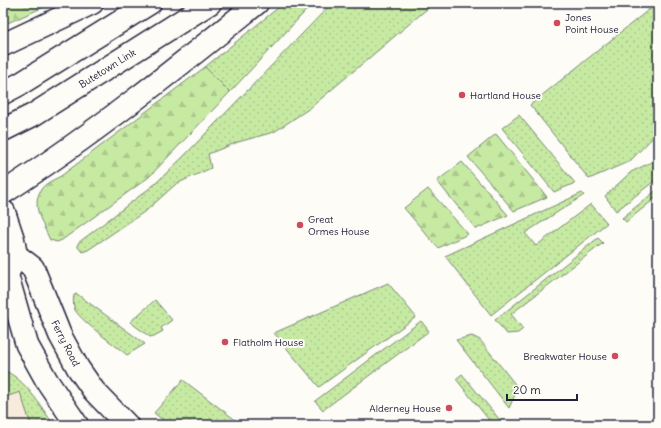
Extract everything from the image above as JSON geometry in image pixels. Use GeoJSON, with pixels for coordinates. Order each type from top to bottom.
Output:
{"type":"FeatureCollection","features":[{"type":"Feature","properties":{"kind":"main road"},"geometry":{"type":"LineString","coordinates":[[4,44],[92,3]]}},
{"type":"Feature","properties":{"kind":"main road"},"geometry":{"type":"LineString","coordinates":[[11,89],[150,3]]}},
{"type":"Feature","properties":{"kind":"main road","name":"Butetown Link"},"geometry":{"type":"LineString","coordinates":[[3,130],[33,115],[210,3]]}},
{"type":"Feature","properties":{"kind":"main road"},"geometry":{"type":"LineString","coordinates":[[77,425],[47,381],[27,345],[7,275],[16,255],[3,202],[53,160],[155,85],[257,3]]}},
{"type":"Feature","properties":{"kind":"main road","name":"Ferry Road"},"geometry":{"type":"LineString","coordinates":[[16,255],[33,268],[60,335],[78,368],[94,391],[127,425]]}},
{"type":"Feature","properties":{"kind":"shaded area"},"geometry":{"type":"Polygon","coordinates":[[[20,392],[31,425],[3,425],[3,398],[20,392]]]}},
{"type":"Feature","properties":{"kind":"green space"},"geometry":{"type":"Polygon","coordinates":[[[3,3],[53,3],[3,25],[3,3]]]}},
{"type":"Feature","properties":{"kind":"green space"},"geometry":{"type":"Polygon","coordinates":[[[284,3],[313,3],[230,92],[205,67],[284,3]]]}},
{"type":"Feature","properties":{"kind":"green space"},"geometry":{"type":"Polygon","coordinates":[[[332,3],[434,3],[310,108],[274,132],[238,142],[208,154],[211,168],[176,184],[147,210],[88,250],[82,252],[78,247],[78,243],[155,184],[332,3]]]}},
{"type":"Feature","properties":{"kind":"green space"},"geometry":{"type":"Polygon","coordinates":[[[657,3],[658,132],[630,161],[589,179],[530,105],[657,3]]]}},
{"type":"Feature","properties":{"kind":"green space"},"geometry":{"type":"Polygon","coordinates":[[[205,67],[230,92],[149,177],[62,240],[57,242],[50,240],[37,208],[37,201],[42,188],[61,176],[205,67]]]}},
{"type":"Feature","properties":{"kind":"green space"},"geometry":{"type":"Polygon","coordinates":[[[519,115],[575,183],[554,192],[502,128],[519,115]]]}},
{"type":"Feature","properties":{"kind":"green space"},"geometry":{"type":"Polygon","coordinates":[[[496,134],[547,197],[514,211],[468,157],[496,134]]]}},
{"type":"Feature","properties":{"kind":"green space"},"geometry":{"type":"Polygon","coordinates":[[[658,159],[658,178],[616,211],[605,196],[631,172],[658,159]]]}},
{"type":"Feature","properties":{"kind":"green space"},"geometry":{"type":"Polygon","coordinates":[[[462,162],[508,215],[476,229],[437,181],[462,162]]]}},
{"type":"Feature","properties":{"kind":"green space"},"geometry":{"type":"Polygon","coordinates":[[[428,189],[468,234],[438,248],[404,208],[428,189]]]}},
{"type":"Feature","properties":{"kind":"green space"},"geometry":{"type":"Polygon","coordinates":[[[658,189],[658,196],[626,222],[622,218],[658,189]]]}},
{"type":"Feature","properties":{"kind":"green space"},"geometry":{"type":"Polygon","coordinates":[[[582,193],[584,195],[525,233],[536,246],[591,204],[607,223],[491,315],[445,256],[582,193]]]}},
{"type":"Feature","properties":{"kind":"green space"},"geometry":{"type":"Polygon","coordinates":[[[598,238],[603,243],[511,314],[523,329],[518,333],[507,334],[495,320],[598,238]]]}},
{"type":"Feature","properties":{"kind":"green space"},"geometry":{"type":"Polygon","coordinates":[[[388,283],[416,317],[319,387],[274,333],[388,283]]]}},
{"type":"Feature","properties":{"kind":"green space"},"geometry":{"type":"Polygon","coordinates":[[[77,294],[145,344],[127,355],[79,315],[75,310],[73,301],[74,295],[77,294]]]}},
{"type":"Feature","properties":{"kind":"green space"},"geometry":{"type":"Polygon","coordinates":[[[155,300],[172,320],[161,328],[163,331],[150,337],[130,322],[155,300]]]}},
{"type":"Feature","properties":{"kind":"green space"},"geometry":{"type":"Polygon","coordinates":[[[421,321],[429,331],[323,410],[315,401],[421,321]]]}},
{"type":"Feature","properties":{"kind":"green space"},"geometry":{"type":"Polygon","coordinates":[[[472,336],[480,340],[518,388],[509,408],[456,340],[472,336]]]}},
{"type":"Feature","properties":{"kind":"green space"},"geometry":{"type":"Polygon","coordinates":[[[3,370],[11,374],[26,386],[54,425],[31,425],[20,392],[3,398],[3,370]]]}},
{"type":"Feature","properties":{"kind":"green space"},"geometry":{"type":"Polygon","coordinates":[[[462,374],[504,425],[493,425],[456,379],[462,374]]]}},
{"type":"Feature","properties":{"kind":"green space"},"geometry":{"type":"Polygon","coordinates":[[[183,380],[242,425],[187,425],[183,422],[181,425],[169,425],[154,413],[183,380]]]}},
{"type":"Feature","properties":{"kind":"place","name":"Jones Point House"},"geometry":{"type":"Point","coordinates":[557,23]}},
{"type":"Feature","properties":{"kind":"place","name":"Hartland House"},"geometry":{"type":"Point","coordinates":[462,95]}},
{"type":"Feature","properties":{"kind":"place","name":"Great Ormes House"},"geometry":{"type":"Point","coordinates":[300,225]}},
{"type":"Feature","properties":{"kind":"place","name":"Flatholm House"},"geometry":{"type":"Point","coordinates":[225,342]}},
{"type":"Feature","properties":{"kind":"place","name":"Breakwater House"},"geometry":{"type":"Point","coordinates":[615,356]}},
{"type":"Feature","properties":{"kind":"place","name":"Alderney House"},"geometry":{"type":"Point","coordinates":[449,408]}}]}
